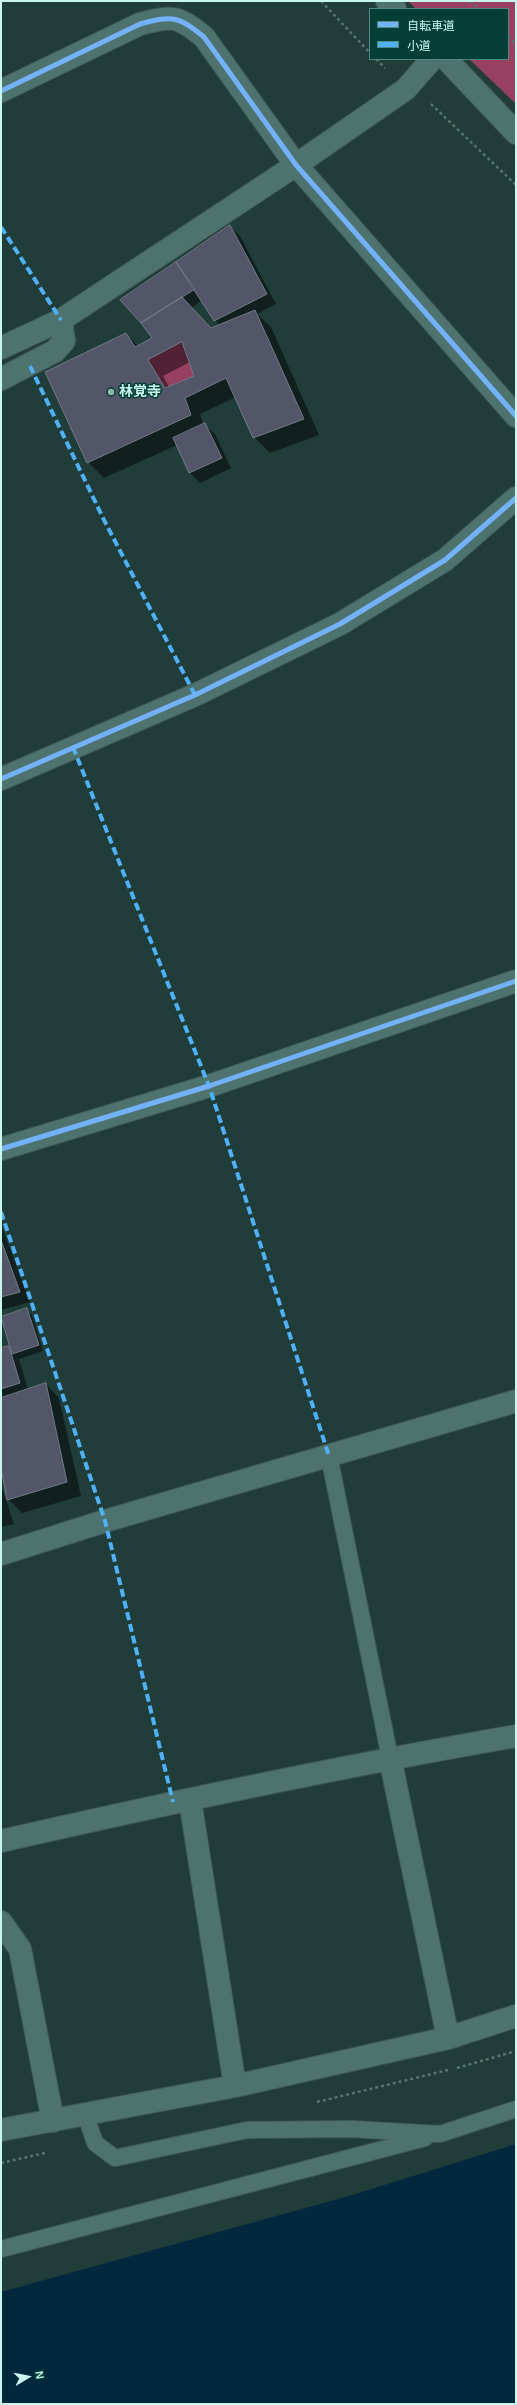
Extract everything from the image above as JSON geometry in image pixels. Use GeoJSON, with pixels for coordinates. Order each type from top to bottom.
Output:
{"type":"FeatureCollection","features":[{"type":"Feature","properties":{"kind":"street"},"geometry":{"type":"LineString","coordinates":[[1,91],[140,24],[163,18],[184,21],[204,37],[296,165],[516,416]]}},
{"type":"Feature","properties":{"kind":"street"},"geometry":{"type":"LineString","coordinates":[[1,348],[61,320],[296,165],[406,89],[431,60]]}},
{"type":"Feature","properties":{"kind":"street"},"geometry":{"type":"LineString","coordinates":[[447,60],[516,133]]}},
{"type":"Feature","properties":{"kind":"street"},"geometry":{"type":"LineString","coordinates":[[1,379],[55,351],[64,341],[61,320]]}},
{"type":"Feature","properties":{"kind":"street"},"geometry":{"type":"LineString","coordinates":[[1,779],[195,694],[340,624],[445,560],[516,498]]}},
{"type":"Feature","properties":{"kind":"street"},"geometry":{"type":"LineString","coordinates":[[1,1149],[209,1086],[516,981]]}},
{"type":"Feature","properties":{"kind":"street"},"geometry":{"type":"LineString","coordinates":[[1,1554],[516,1401]]}},
{"type":"Feature","properties":{"kind":"street"},"geometry":{"type":"LineString","coordinates":[[1,1841],[390,1758],[516,1736]]}},
{"type":"Feature","properties":{"kind":"street"},"geometry":{"type":"LineString","coordinates":[[390,1758],[448,2038]]}},
{"type":"Feature","properties":{"kind":"street"},"geometry":{"type":"LineString","coordinates":[[190,1800],[235,2086]]}},
{"type":"Feature","properties":{"kind":"street"},"geometry":{"type":"LineString","coordinates":[[1,1922],[20,1949],[53,2121]]}},
{"type":"Feature","properties":{"kind":"street"},"geometry":{"type":"LineString","coordinates":[[1,2130],[86,2116],[235,2086],[448,2038],[516,2016]]}},
{"type":"Feature","properties":{"kind":"lane"},"geometry":{"type":"LineString","coordinates":[[329,1456],[390,1758]]}},
{"type":"Feature","properties":{"kind":"lane"},"geometry":{"type":"LineString","coordinates":[[1,2249],[440,2134],[516,2109]]}},
{"type":"Feature","properties":{"kind":"lane"},"geometry":{"type":"LineString","coordinates":[[86,2116],[95,2143],[115,2158],[247,2130],[351,2129],[440,2134]]}},
{"type":"Feature","properties":{"kind":"path"},"geometry":{"type":"LineString","coordinates":[[321,1],[369,52]]}},
{"type":"Feature","properties":{"kind":"path"},"geometry":{"type":"LineString","coordinates":[[470,1],[479,8]]}},
{"type":"Feature","properties":{"kind":"path"},"geometry":{"type":"LineString","coordinates":[[509,37],[516,45]]}},
{"type":"Feature","properties":{"kind":"shaded area"},"geometry":{"type":"Polygon","coordinates":[[[408,1],[516,1],[516,104],[470,60],[509,60],[509,8],[415,8],[408,1]]]}},
{"type":"Feature","properties":{"kind":"shaded area"},"geometry":{"type":"Polygon","coordinates":[[[182,342],[194,376],[165,388],[148,360],[182,342]]]}},
{"type":"Feature","properties":{"kind":"water"},"geometry":{"type":"Polygon","coordinates":[[[516,2144],[516,2404],[1,2404],[1,2292],[349,2196],[516,2144]]]}},
{"type":"Feature","properties":{"kind":"building"},"geometry":{"type":"Polygon","coordinates":[[[230,225],[267,294],[214,321],[176,262],[230,225]]]}},
{"type":"Feature","properties":{"kind":"building"},"geometry":{"type":"Polygon","coordinates":[[[176,262],[195,289],[141,323],[120,300],[176,262]]]}},
{"type":"Feature","properties":{"kind":"building"},"geometry":{"type":"Polygon","coordinates":[[[182,297],[211,328],[255,310],[304,419],[253,438],[226,378],[185,398],[191,415],[87,463],[45,372],[126,333],[135,347],[152,338],[141,323],[182,297]],[[182,342],[148,360],[165,388],[194,376],[182,342]]]}},
{"type":"Feature","properties":{"kind":"building"},"geometry":{"type":"Polygon","coordinates":[[[205,423],[222,458],[189,473],[173,438],[205,423]]]}},
{"type":"Feature","properties":{"kind":"building"},"geometry":{"type":"Polygon","coordinates":[[[1,1240],[20,1292],[1,1297],[1,1240]]]}},
{"type":"Feature","properties":{"kind":"building"},"geometry":{"type":"Polygon","coordinates":[[[27,1308],[39,1345],[12,1354],[1,1317],[27,1308]]]}},
{"type":"Feature","properties":{"kind":"building"},"geometry":{"type":"Polygon","coordinates":[[[9,1346],[20,1383],[1,1389],[1,1348],[9,1346]]]}},
{"type":"Feature","properties":{"kind":"building"},"geometry":{"type":"Polygon","coordinates":[[[46,1383],[67,1482],[7,1500],[1,1468],[1,1398],[46,1383]]]}},
{"type":"Feature","properties":{"kind":"marked path"},"geometry":{"type":"LineString","coordinates":[[1,227],[61,320]]}},
{"type":"Feature","properties":{"kind":"marked path"},"geometry":{"type":"LineString","coordinates":[[30,366],[104,520],[195,695]]}},
{"type":"Feature","properties":{"kind":"marked path"},"geometry":{"type":"LineString","coordinates":[[73,747],[209,1086],[329,1456]]}},
{"type":"Feature","properties":{"kind":"marked path"},"geometry":{"type":"LineString","coordinates":[[1,1212],[105,1521],[173,1802]]}},
{"type":"Feature","properties":{"kind":"cycle path"},"geometry":{"type":"LineString","coordinates":[[1,91],[140,24],[160,19],[175,19],[188,25],[204,37],[296,165],[516,416]]}},
{"type":"Feature","properties":{"kind":"cycle path"},"geometry":{"type":"LineString","coordinates":[[1,779],[195,695],[340,624],[445,560],[516,498]]}},
{"type":"Feature","properties":{"kind":"cycle path"},"geometry":{"type":"LineString","coordinates":[[1,1149],[209,1086],[516,981]]}},
{"type":"Feature","properties":{"kind":"place","name":"林覚寺"},"geometry":{"type":"Point","coordinates":[111,392]}}]}
